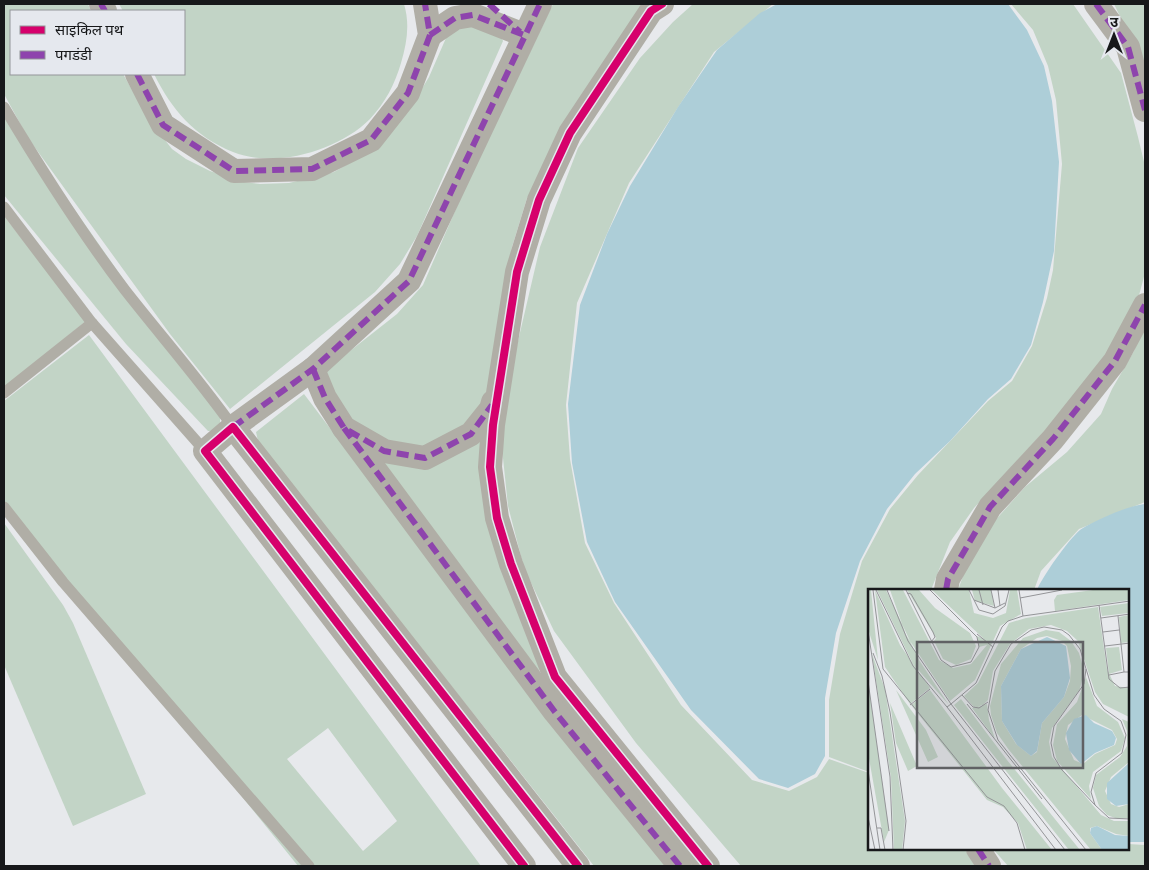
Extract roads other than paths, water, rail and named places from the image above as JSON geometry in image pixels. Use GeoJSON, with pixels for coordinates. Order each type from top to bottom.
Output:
{"type":"FeatureCollection","features":[{"type":"Feature","properties":{"kind":"street"},"geometry":{"type":"LineString","coordinates":[[138,75],[163,125],[234,171],[312,169],[371,140],[408,93],[430,35],[425,4]]}},
{"type":"Feature","properties":{"kind":"street"},"geometry":{"type":"LineString","coordinates":[[489,4],[524,35]]}},
{"type":"Feature","properties":{"kind":"street"},"geometry":{"type":"LineString","coordinates":[[524,866],[204,451],[233,427],[313,369],[409,281],[540,4]]}},
{"type":"Feature","properties":{"kind":"street"},"geometry":{"type":"LineString","coordinates":[[662,4],[651,12],[570,134],[539,200],[517,272],[493,426],[490,467],[497,518],[526,606],[544,645],[555,677],[708,866]]}},
{"type":"Feature","properties":{"kind":"street"},"geometry":{"type":"LineString","coordinates":[[1096,4],[1128,47],[1145,110]]}},
{"type":"Feature","properties":{"kind":"street"},"geometry":{"type":"LineString","coordinates":[[430,35],[455,18],[474,15],[524,35]]}},
{"type":"Feature","properties":{"kind":"street"},"geometry":{"type":"LineString","coordinates":[[946,589],[948,579],[990,508],[1053,439],[1115,361],[1145,305]]}},
{"type":"Feature","properties":{"kind":"street"},"geometry":{"type":"LineString","coordinates":[[313,369],[325,398],[344,428],[555,712],[680,866]]}},
{"type":"Feature","properties":{"kind":"street"},"geometry":{"type":"LineString","coordinates":[[344,428],[384,452],[425,458],[471,434],[491,410],[501,377]]}},
{"type":"Feature","properties":{"kind":"street"},"geometry":{"type":"LineString","coordinates":[[233,427],[578,866]]}},
{"type":"Feature","properties":{"kind":"street"},"geometry":{"type":"LineString","coordinates":[[979,850],[989,866]]}},
{"type":"Feature","properties":{"kind":"lane"},"geometry":{"type":"LineString","coordinates":[[4,107],[52,183],[125,289],[202,384],[233,427]]}},
{"type":"Feature","properties":{"kind":"lane"},"geometry":{"type":"LineString","coordinates":[[4,207],[92,323],[204,451]]}},
{"type":"Feature","properties":{"kind":"lane"},"geometry":{"type":"LineString","coordinates":[[4,393],[92,323]]}},
{"type":"Feature","properties":{"kind":"lane"},"geometry":{"type":"LineString","coordinates":[[4,507],[63,582],[309,866]]}},
{"type":"Feature","properties":{"kind":"water"},"geometry":{"type":"Polygon","coordinates":[[[777,4],[1008,4],[1027,30],[1044,66],[1052,101],[1059,162],[1054,251],[1031,345],[1011,379],[988,399],[950,441],[915,474],[887,509],[860,561],[836,633],[825,698],[825,756],[815,774],[788,788],[759,779],[691,710],[615,602],[587,542],[572,463],[568,404],[580,305],[607,234],[630,186],[678,107],[717,50],[760,13],[777,4]]]}},
{"type":"Feature","properties":{"kind":"water"},"geometry":{"type":"Polygon","coordinates":[[[1145,504],[1145,842],[1129,842],[1129,589],[1038,589],[1056,558],[1080,530],[1112,514],[1145,504]]]}}]}
